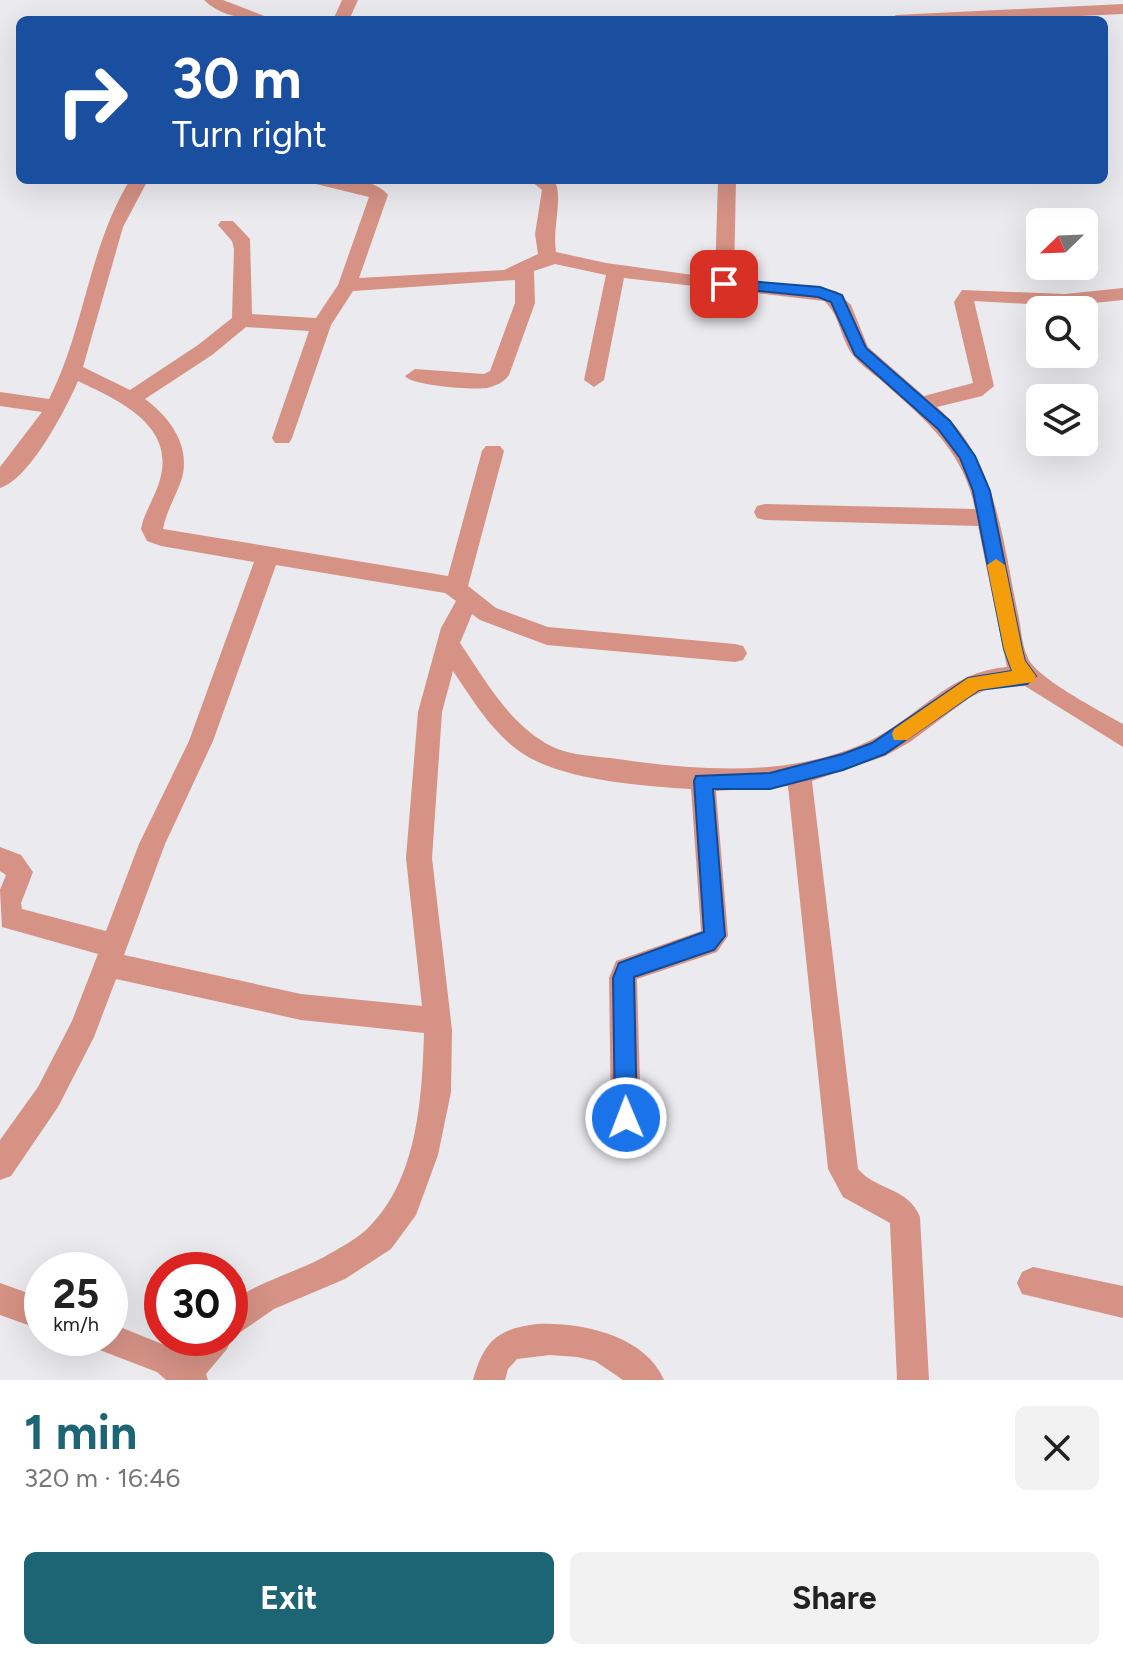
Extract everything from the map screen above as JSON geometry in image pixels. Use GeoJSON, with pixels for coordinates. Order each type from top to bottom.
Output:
{"type":"FeatureCollection","features":[{"type":"Feature","properties":{"kind":"street"},"geometry":{"type":"LineString","coordinates":[[212,0],[254,16]]}},
{"type":"Feature","properties":{"kind":"street"},"geometry":{"type":"LineString","coordinates":[[995,16],[1123,9]]}},
{"type":"Feature","properties":{"kind":"street"},"geometry":{"type":"LineString","coordinates":[[0,480],[30,446],[54,407],[71,370],[103,249],[121,207],[136,184]]}},
{"type":"Feature","properties":{"kind":"street"},"geometry":{"type":"LineString","coordinates":[[282,438],[321,325],[347,285],[379,195],[372,190],[342,184]]}},
{"type":"Feature","properties":{"kind":"street"},"geometry":{"type":"LineString","coordinates":[[548,184],[551,190],[544,234],[548,258]]}},
{"type":"Feature","properties":{"kind":"street"},"geometry":{"type":"LineString","coordinates":[[724,284],[727,184]]}},
{"type":"Feature","properties":{"kind":"street"},"geometry":{"type":"LineString","coordinates":[[227,225],[241,239],[243,249],[242,320]]}},
{"type":"Feature","properties":{"kind":"street"},"geometry":{"type":"LineString","coordinates":[[347,285],[504,276],[548,258],[616,271],[820,292],[837,299],[860,351],[944,425],[967,456],[982,491],[1017,664],[1027,676],[1123,737]]}},
{"type":"Feature","properties":{"kind":"street"},"geometry":{"type":"LineString","coordinates":[[415,376],[486,381],[499,375],[525,303],[525,269]]}},
{"type":"Feature","properties":{"kind":"street"},"geometry":{"type":"LineString","coordinates":[[594,380],[616,271]]}},
{"type":"Feature","properties":{"kind":"street"},"geometry":{"type":"LineString","coordinates":[[921,404],[984,386],[964,302],[969,294],[1065,300],[1123,294]]}},
{"type":"Feature","properties":{"kind":"street"},"geometry":{"type":"LineString","coordinates":[[131,399],[205,350],[242,320],[321,325]]}},
{"type":"Feature","properties":{"kind":"street"},"geometry":{"type":"LineString","coordinates":[[71,370],[131,399],[158,421],[172,445],[173,470],[153,520],[155,535],[434,581],[462,594],[511,625],[547,636],[735,653]]}},
{"type":"Feature","properties":{"kind":"street"},"geometry":{"type":"LineString","coordinates":[[0,399],[54,407]]}},
{"type":"Feature","properties":{"kind":"street"},"geometry":{"type":"LineString","coordinates":[[248,1309],[263,1298],[334,1268],[380,1238],[405,1204],[423,1155],[437,1092],[437,1021],[419,858],[430,712],[462,594],[493,451]]}},
{"type":"Feature","properties":{"kind":"street"},"geometry":{"type":"LineString","coordinates":[[765,512],[987,518]]}},
{"type":"Feature","properties":{"kind":"street"},"geometry":{"type":"LineString","coordinates":[[0,1165],[48,1097],[84,1027],[152,844],[201,741],[268,555]]}},
{"type":"Feature","properties":{"kind":"street"},"geometry":{"type":"LineString","coordinates":[[448,644],[507,728],[524,745],[542,756],[563,762],[703,781],[770,781],[799,776],[878,749],[975,683],[1027,676]]}},
{"type":"Feature","properties":{"kind":"street"},"geometry":{"type":"LineString","coordinates":[[799,776],[843,1169],[846,1181],[853,1188],[889,1201],[899,1207],[905,1217],[913,1380]]}},
{"type":"Feature","properties":{"kind":"street"},"geometry":{"type":"LineString","coordinates":[[626,1118],[623,978],[626,970],[707,943],[715,936],[703,781]]}},
{"type":"Feature","properties":{"kind":"street"},"geometry":{"type":"LineString","coordinates":[[0,859],[12,863],[20,872],[8,903],[11,918],[18,923],[110,955],[301,1007],[437,1021]]}},
{"type":"Feature","properties":{"kind":"street"},"geometry":{"type":"LineString","coordinates":[[1033,1283],[1123,1302]]}},
{"type":"Feature","properties":{"kind":"street"},"geometry":{"type":"LineString","coordinates":[[0,1299],[24,1308]]}},
{"type":"Feature","properties":{"kind":"street"},"geometry":{"type":"LineString","coordinates":[[489,1380],[498,1357],[514,1344],[570,1341],[594,1344],[617,1355],[648,1380]]}},
{"type":"Feature","properties":{"kind":"street"},"geometry":{"type":"LineString","coordinates":[[128,1345],[167,1360],[188,1376],[203,1356]]}},
{"type":"Feature","properties":{"kind":"slow traffic"},"geometry":{"type":"LineString","coordinates":[[901,734],[975,683],[992,678],[1027,676],[1017,664],[996,565]]}},
{"type":"Feature","properties":{"kind":"route"},"geometry":{"type":"LineString","coordinates":[[626,1118],[623,978],[626,970],[707,943],[715,936],[703,781],[770,781],[799,776],[843,762],[878,749],[975,683],[992,678],[1027,676],[1017,664],[1013,649],[982,491],[967,456],[944,425],[860,351],[837,299],[820,292],[724,284]]}}]}
